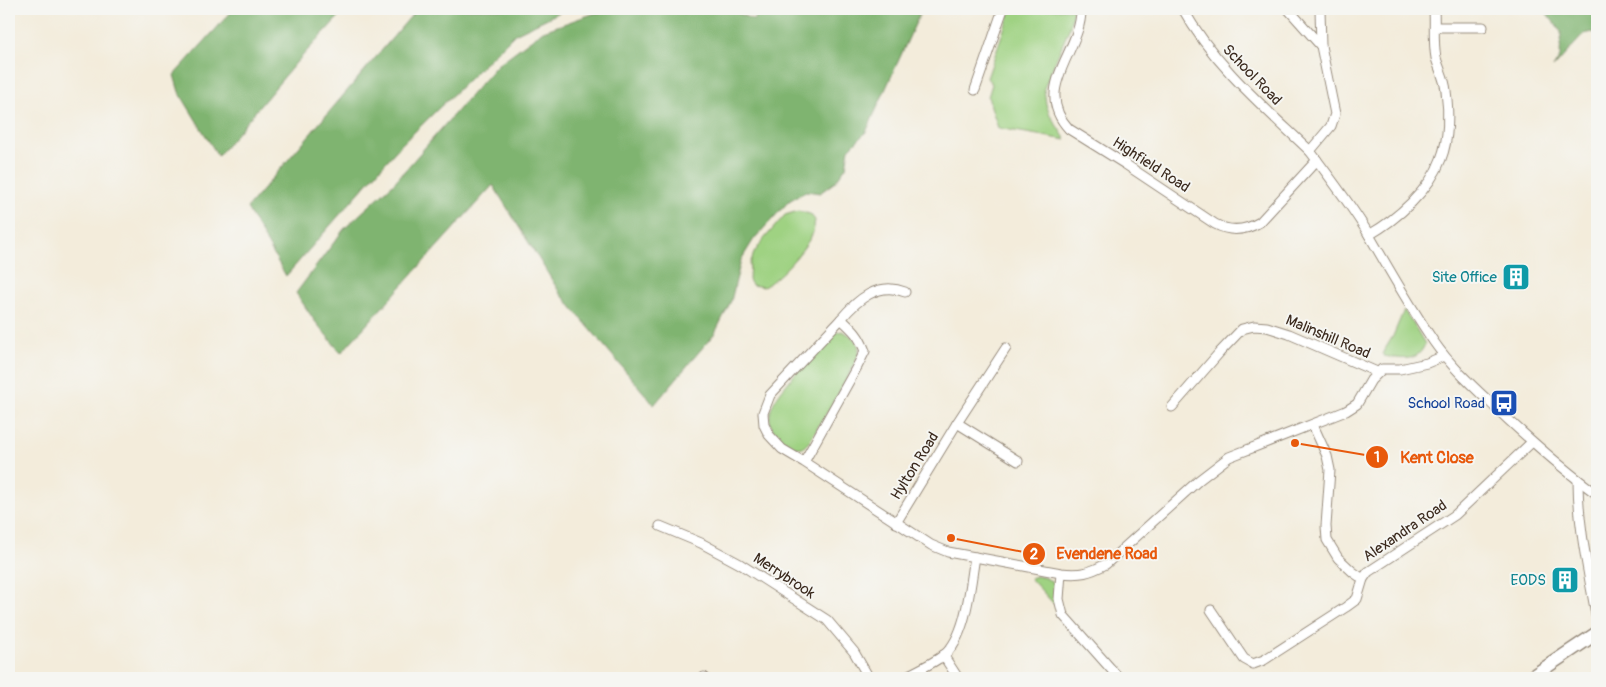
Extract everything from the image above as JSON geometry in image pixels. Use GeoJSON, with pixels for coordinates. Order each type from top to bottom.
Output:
{"type":"FeatureCollection","features":[{"type":"Feature","properties":{"kind":"main road"},"geometry":{"type":"LineString","coordinates":[[1530,678],[1597,633]]}},
{"type":"Feature","properties":{"kind":"street"},"geometry":{"type":"LineString","coordinates":[[975,90],[1004,9]]}},
{"type":"Feature","properties":{"kind":"street","name":"Highfield Road"},"geometry":{"type":"LineString","coordinates":[[1081,9],[1079,24],[1059,73],[1054,97],[1056,110],[1062,121],[1069,129],[1215,224],[1228,230],[1234,230],[1253,226],[1260,222],[1317,160]]}},
{"type":"Feature","properties":{"kind":"street","name":"School Road"},"geometry":{"type":"LineString","coordinates":[[1183,9],[1210,50],[1235,79],[1317,160],[1369,235],[1380,256],[1444,356],[1474,388],[1532,442],[1597,494]]}},
{"type":"Feature","properties":{"kind":"street"},"geometry":{"type":"LineString","coordinates":[[1288,9],[1321,46]]}},
{"type":"Feature","properties":{"kind":"street"},"geometry":{"type":"LineString","coordinates":[[1310,151],[1332,126],[1336,114],[1321,46],[1320,9]]}},
{"type":"Feature","properties":{"kind":"street"},"geometry":{"type":"LineString","coordinates":[[1369,235],[1394,220],[1412,203],[1436,171],[1443,155],[1447,123],[1446,92],[1437,60],[1434,9]]}},
{"type":"Feature","properties":{"kind":"street"},"geometry":{"type":"LineString","coordinates":[[1435,27],[1483,27]]}},
{"type":"Feature","properties":{"kind":"street"},"geometry":{"type":"LineString","coordinates":[[905,292],[889,289],[871,293],[860,298],[770,395],[762,413],[764,425],[769,435],[782,449],[931,545],[948,552],[1061,573],[1078,575],[1091,572],[1106,564],[1199,480],[1229,457],[1313,425],[1358,404],[1370,380],[1377,372]]}},
{"type":"Feature","properties":{"kind":"street"},"geometry":{"type":"LineString","coordinates":[[804,462],[865,351],[860,338],[841,319]]}},
{"type":"Feature","properties":{"kind":"street","name":"Malinshill Road"},"geometry":{"type":"LineString","coordinates":[[1172,407],[1242,329],[1254,326],[1267,327],[1289,334],[1377,372],[1382,369],[1400,369],[1427,364],[1444,356]]}},
{"type":"Feature","properties":{"kind":"street","name":"Hylton Road"},"geometry":{"type":"LineString","coordinates":[[896,523],[957,423],[1006,348]]}},
{"type":"Feature","properties":{"kind":"street","name":"Hylton Road"},"geometry":{"type":"LineString","coordinates":[[957,423],[1018,461]]}},
{"type":"Feature","properties":{"kind":"street"},"geometry":{"type":"LineString","coordinates":[[1313,425],[1327,456],[1330,470],[1326,526],[1327,540],[1338,558],[1353,572],[1363,578]]}},
{"type":"Feature","properties":{"kind":"street","name":"Alexandra Road"},"geometry":{"type":"LineString","coordinates":[[1211,610],[1244,659],[1253,664],[1264,660],[1357,599],[1363,578],[1374,566],[1455,514],[1532,442]]}},
{"type":"Feature","properties":{"kind":"street"},"geometry":{"type":"LineString","coordinates":[[1578,480],[1584,544],[1597,620]]}},
{"type":"Feature","properties":{"kind":"street","name":"Merrybrook"},"geometry":{"type":"LineString","coordinates":[[660,526],[740,564],[827,620],[854,652],[869,678]]}},
{"type":"Feature","properties":{"kind":"street"},"geometry":{"type":"LineString","coordinates":[[903,678],[944,655],[952,646],[960,631],[970,590],[975,557]]}},
{"type":"Feature","properties":{"kind":"street"},"geometry":{"type":"LineString","coordinates":[[1061,573],[1059,600],[1063,615],[1119,678]]}},
{"type":"Feature","properties":{"kind":"street"},"geometry":{"type":"LineString","coordinates":[[944,655],[958,678]]}},
{"type":"Feature","properties":{"kind":"green space"},"geometry":{"type":"Polygon","coordinates":[[[234,9],[346,9],[295,64],[218,156],[179,92],[174,75],[234,9]]]}},
{"type":"Feature","properties":{"kind":"green space"},"geometry":{"type":"Polygon","coordinates":[[[417,9],[566,9],[515,34],[400,146],[286,276],[247,208],[417,9]]]}},
{"type":"Feature","properties":{"kind":"green space"},"geometry":{"type":"Polygon","coordinates":[[[635,9],[728,9],[754,20],[759,9],[922,9],[866,132],[849,149],[846,167],[835,182],[820,193],[806,191],[789,201],[754,239],[741,260],[731,301],[715,333],[654,405],[560,293],[493,185],[341,353],[314,320],[296,293],[344,229],[393,184],[497,65],[543,31],[595,13],[631,11],[635,9]]]}},
{"type":"Feature","properties":{"kind":"green space"},"geometry":{"type":"Polygon","coordinates":[[[1011,9],[1073,9],[1070,27],[1044,88],[1046,104],[1050,115],[1066,140],[998,128],[988,97],[992,84],[987,78],[1011,9]]]}},
{"type":"Feature","properties":{"kind":"green space"},"geometry":{"type":"Polygon","coordinates":[[[1543,9],[1597,9],[1597,36],[1593,32],[1584,34],[1553,68],[1560,57],[1561,31],[1543,9]]]}},
{"type":"Feature","properties":{"kind":"green space"},"geometry":{"type":"Polygon","coordinates":[[[798,211],[810,214],[815,220],[813,233],[808,242],[791,264],[771,282],[764,287],[752,285],[749,280],[750,264],[754,253],[785,215],[798,211]]]}},
{"type":"Feature","properties":{"kind":"green space"},"geometry":{"type":"Polygon","coordinates":[[[1404,310],[1425,344],[1422,350],[1413,357],[1403,359],[1384,356],[1382,354],[1393,336],[1404,310]]]}},
{"type":"Feature","properties":{"kind":"green space"},"geometry":{"type":"Polygon","coordinates":[[[842,331],[851,336],[858,344],[857,358],[810,441],[804,447],[792,448],[783,442],[773,430],[770,414],[773,404],[804,363],[830,336],[835,332],[842,331]]]}},
{"type":"Feature","properties":{"kind":"green space"},"geometry":{"type":"Polygon","coordinates":[[[1037,576],[1048,579],[1055,588],[1054,604],[1030,578],[1037,576]]]}},
{"type":"Feature","properties":{"kind":"place","name":"Site Office"},"geometry":{"type":"Point","coordinates":[1516,277]}},
{"type":"Feature","properties":{"kind":"place","name":"School Road"},"geometry":{"type":"Point","coordinates":[1504,403]}},
{"type":"Feature","properties":{"kind":"place","name":"Kent Close"},"geometry":{"type":"Point","coordinates":[1295,443]}},
{"type":"Feature","properties":{"kind":"place","name":"Evendene Road"},"geometry":{"type":"Point","coordinates":[951,538]}},
{"type":"Feature","properties":{"kind":"place","name":"EODS"},"geometry":{"type":"Point","coordinates":[1565,580]}}]}
